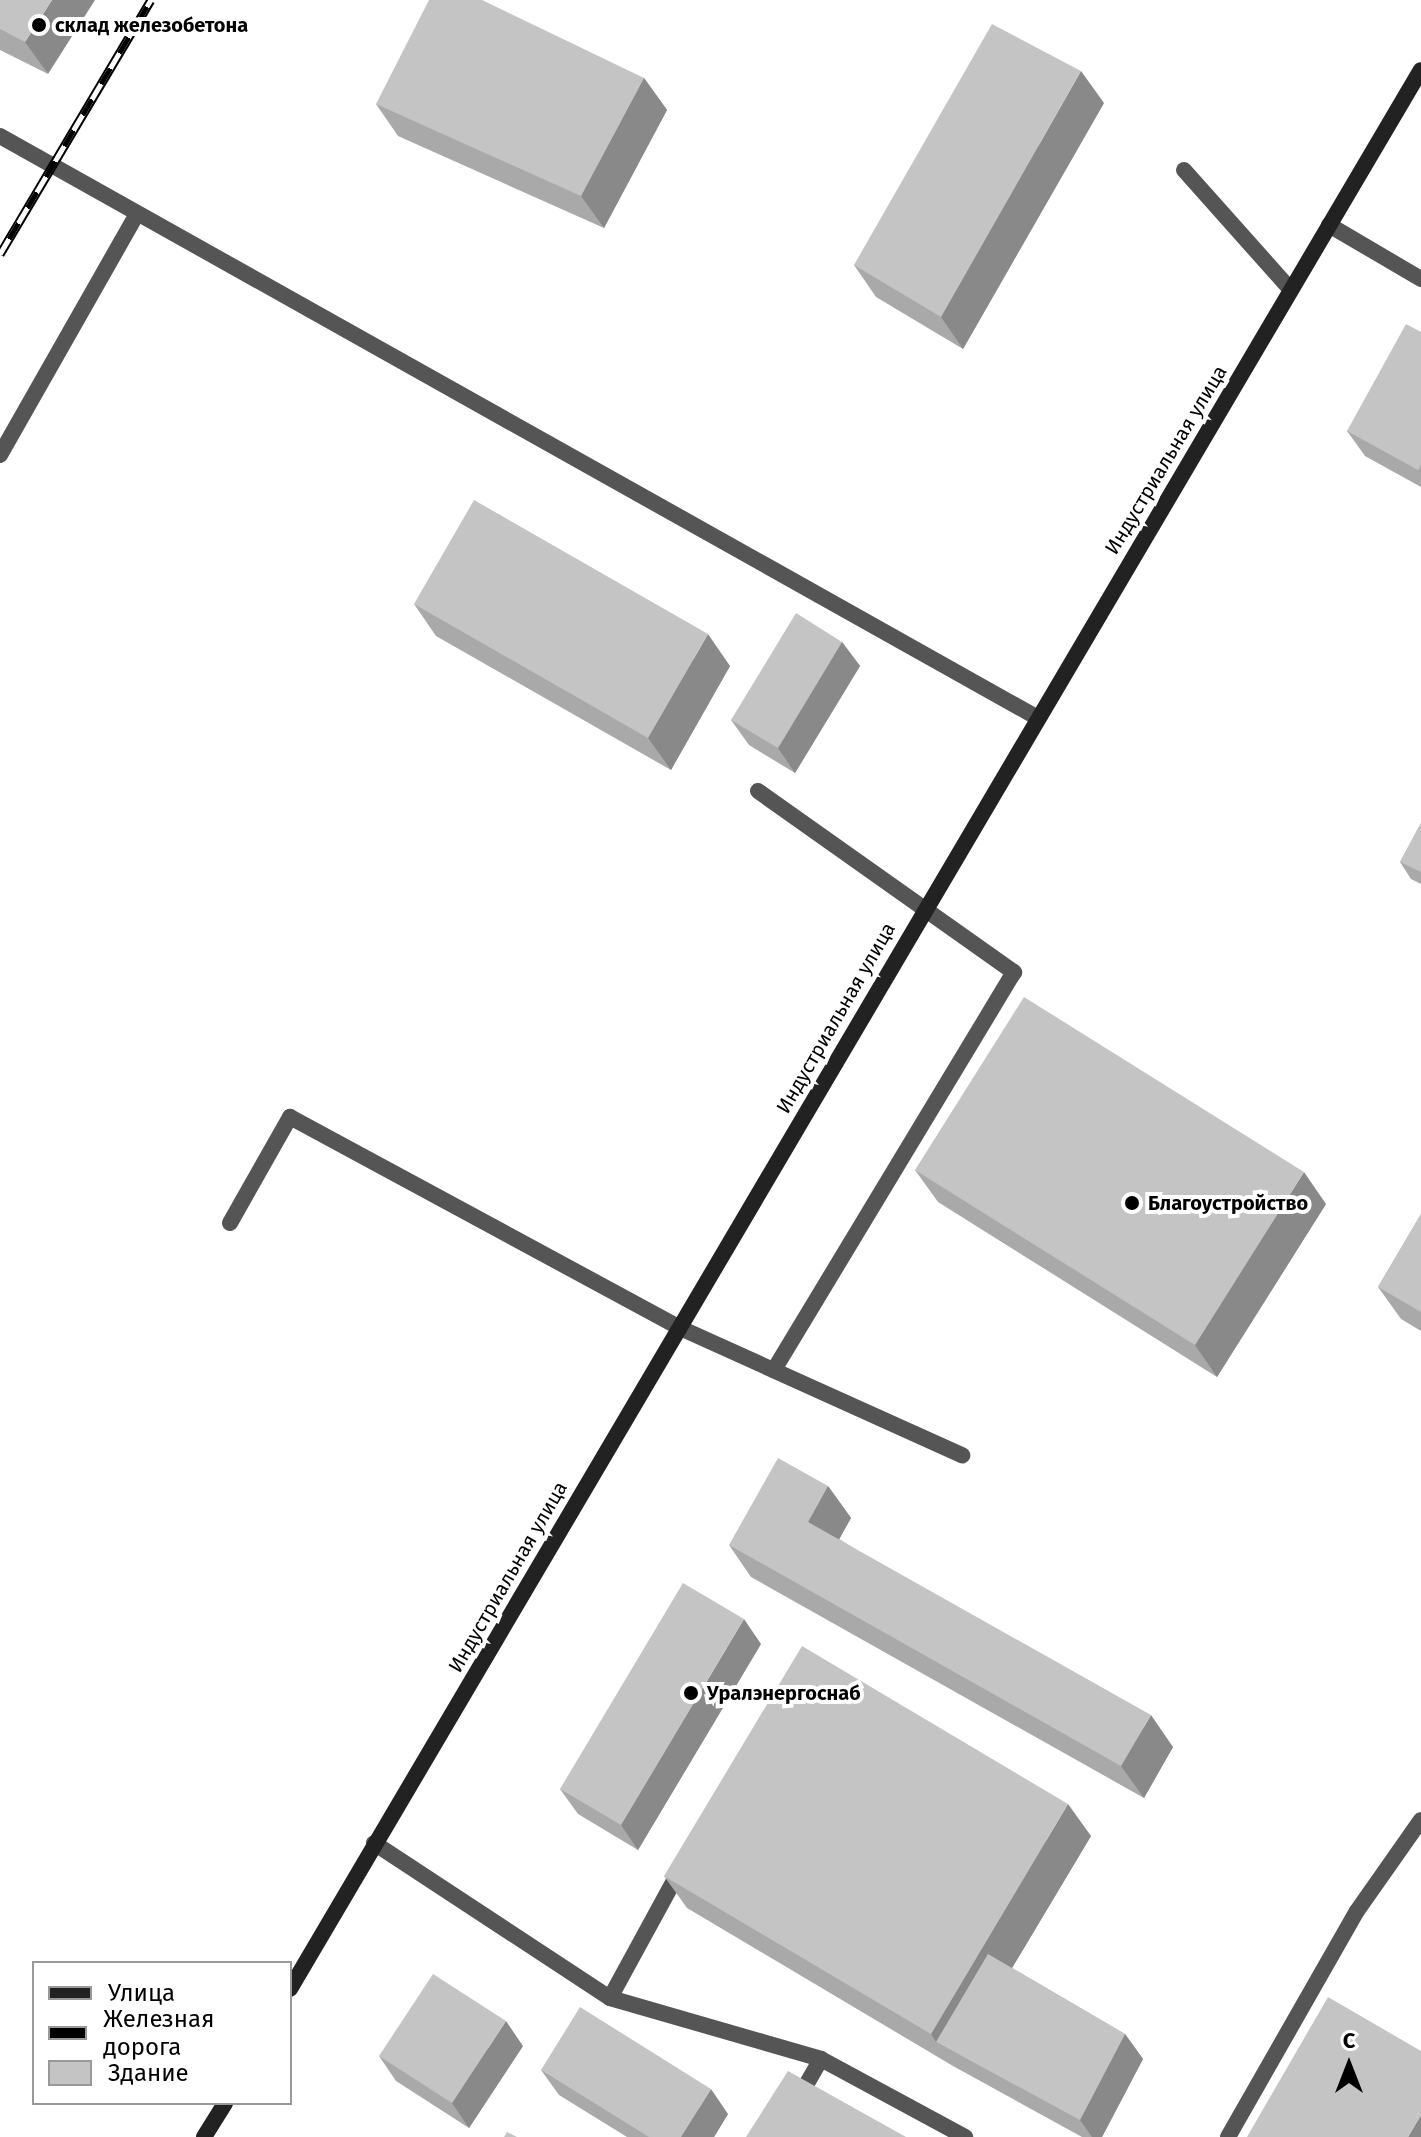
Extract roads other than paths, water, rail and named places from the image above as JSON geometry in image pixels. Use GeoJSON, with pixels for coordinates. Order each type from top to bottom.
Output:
{"type":"FeatureCollection","features":[{"type":"Feature","properties":{"kind":"main road","name":"Индустриальная улица"},"geometry":{"type":"LineString","coordinates":[[292,1986],[1036,717],[1421,70]]}},
{"type":"Feature","properties":{"kind":"main road"},"geometry":{"type":"LineString","coordinates":[[204,2137],[224,2105]]}},
{"type":"Feature","properties":{"kind":"lane"},"geometry":{"type":"LineString","coordinates":[[0,136],[1036,717]]}},
{"type":"Feature","properties":{"kind":"lane"},"geometry":{"type":"LineString","coordinates":[[1184,170],[1290,289]]}},
{"type":"Feature","properties":{"kind":"lane"},"geometry":{"type":"LineString","coordinates":[[0,455],[137,214]]}},
{"type":"Feature","properties":{"kind":"lane"},"geometry":{"type":"LineString","coordinates":[[1329,225],[1421,279]]}},
{"type":"Feature","properties":{"kind":"lane"},"geometry":{"type":"LineString","coordinates":[[758,791],[1014,972],[774,1370]]}},
{"type":"Feature","properties":{"kind":"lane"},"geometry":{"type":"LineString","coordinates":[[230,1223],[290,1117],[678,1327],[962,1455]]}},
{"type":"Feature","properties":{"kind":"lane"},"geometry":{"type":"LineString","coordinates":[[1228,2137],[1357,1911],[1421,1820]]}},
{"type":"Feature","properties":{"kind":"lane"},"geometry":{"type":"LineString","coordinates":[[374,1843],[610,1998],[821,2059],[965,2137]]}},
{"type":"Feature","properties":{"kind":"lane"},"geometry":{"type":"LineString","coordinates":[[610,1998],[693,1846]]}},
{"type":"Feature","properties":{"kind":"lane"},"geometry":{"type":"LineString","coordinates":[[776,2137],[821,2059]]}},
{"type":"Feature","properties":{"kind":"railway"},"geometry":{"type":"LineString","coordinates":[[0,254],[151,0]]}},
{"type":"Feature","properties":{"kind":"place","name":"склад железобетона"},"geometry":{"type":"Point","coordinates":[39,25]}},
{"type":"Feature","properties":{"kind":"place","name":"Благоустройство"},"geometry":{"type":"Point","coordinates":[1132,1203]}},
{"type":"Feature","properties":{"kind":"place","name":"Уралэнергоснаб"},"geometry":{"type":"Point","coordinates":[691,1693]}}]}
